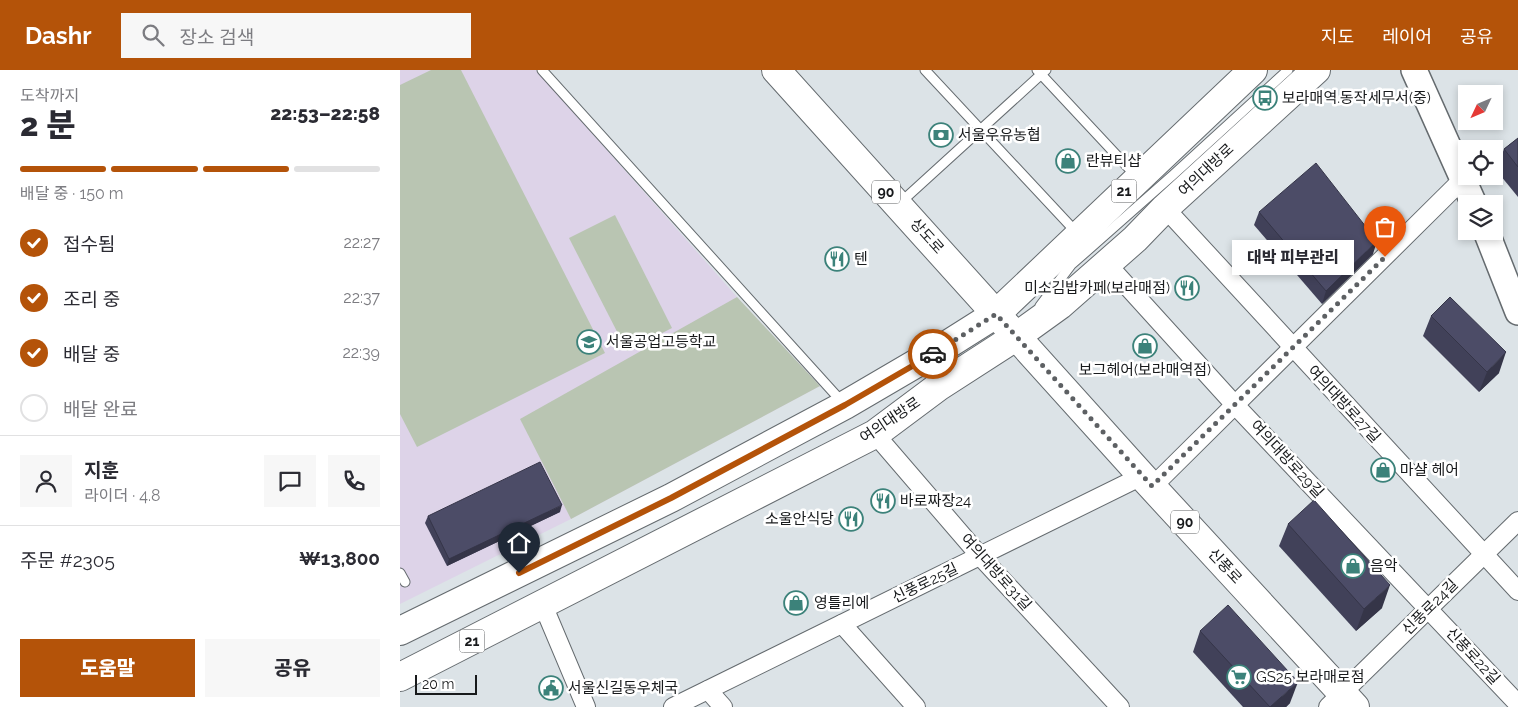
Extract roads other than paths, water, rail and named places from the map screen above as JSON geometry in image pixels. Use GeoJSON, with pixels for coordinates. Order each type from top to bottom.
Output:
{"type":"FeatureCollection","features":[{"type":"Feature","properties":{"kind":"main road","name":"상도로"},"geometry":{"type":"LineString","coordinates":[[776,70],[996,314]]}},
{"type":"Feature","properties":{"kind":"main road","name":"21"},"geometry":{"type":"LineString","coordinates":[[400,631],[671,498],[845,405],[996,314],[1253,70]]}},
{"type":"Feature","properties":{"kind":"main road","name":"여의대방로"},"geometry":{"type":"LineString","coordinates":[[400,677],[875,434],[938,387],[1017,336],[1060,305],[1135,239],[1165,208],[1316,70]]}},
{"type":"Feature","properties":{"kind":"main road"},"geometry":{"type":"LineString","coordinates":[[1414,70],[1458,165]]}},
{"type":"Feature","properties":{"kind":"main road"},"geometry":{"type":"LineString","coordinates":[[1490,240],[1518,312]]}},
{"type":"Feature","properties":{"kind":"main road","name":"신풍로"},"geometry":{"type":"LineString","coordinates":[[996,314],[1147,481],[1342,703]]}},
{"type":"Feature","properties":{"kind":"street","name":"신풍로25길"},"geometry":{"type":"LineString","coordinates":[[673,707],[980,556],[1147,481],[1235,405],[1458,184]]}},
{"type":"Feature","properties":{"kind":"street","name":"여의대방로27길"},"geometry":{"type":"LineString","coordinates":[[1165,208],[1518,592]]}},
{"type":"Feature","properties":{"kind":"street","name":"여의대방로29길"},"geometry":{"type":"LineString","coordinates":[[1107,264],[1235,405],[1428,609]]}},
{"type":"Feature","properties":{"kind":"street","name":"여의대방로31길"},"geometry":{"type":"LineString","coordinates":[[875,434],[980,556],[1120,707]]}},
{"type":"Feature","properties":{"kind":"street","name":"신풍로24길"},"geometry":{"type":"LineString","coordinates":[[1342,703],[1428,609],[1518,521]]}},
{"type":"Feature","properties":{"kind":"street"},"geometry":{"type":"LineString","coordinates":[[543,605],[586,707]]}},
{"type":"Feature","properties":{"kind":"street","name":"신풍로22길"},"geometry":{"type":"LineString","coordinates":[[1428,609],[1518,704]]}},
{"type":"Feature","properties":{"kind":"street"},"geometry":{"type":"LineString","coordinates":[[842,624],[916,707]]}},
{"type":"Feature","properties":{"kind":"street"},"geometry":{"type":"LineString","coordinates":[[708,690],[723,707]]}},
{"type":"Feature","properties":{"kind":"lane"},"geometry":{"type":"LineString","coordinates":[[542,70],[845,405]]}},
{"type":"Feature","properties":{"kind":"lane"},"geometry":{"type":"LineString","coordinates":[[925,70],[1079,235]]}},
{"type":"Feature","properties":{"kind":"lane"},"geometry":{"type":"LineString","coordinates":[[1017,336],[1071,265],[1173,176],[1288,70]]}},
{"type":"Feature","properties":{"kind":"lane"},"geometry":{"type":"LineString","coordinates":[[898,205],[1041,72],[1138,178]]}},
{"type":"Feature","properties":{"kind":"lane"},"geometry":{"type":"LineString","coordinates":[[400,573],[405,582]]}},
{"type":"Feature","properties":{"kind":"place","name":"보라매역.동작세무서(중)"},"geometry":{"type":"Point","coordinates":[1265,98]}},
{"type":"Feature","properties":{"kind":"place","name":"서울우유농협"},"geometry":{"type":"Point","coordinates":[941,135]}},
{"type":"Feature","properties":{"kind":"place","name":"란뷰티샵"},"geometry":{"type":"Point","coordinates":[1068,161]}},
{"type":"Feature","properties":{"kind":"place","name":"대박 피부관리"},"geometry":{"type":"Point","coordinates":[1385,257]}},
{"type":"Feature","properties":{"kind":"place","name":"텐"},"geometry":{"type":"Point","coordinates":[837,259]}},
{"type":"Feature","properties":{"kind":"place","name":"미소김밥카페(보라매점)"},"geometry":{"type":"Point","coordinates":[1187,288]}},
{"type":"Feature","properties":{"kind":"place","name":"서울공업고등학교"},"geometry":{"type":"Point","coordinates":[589,342]}},
{"type":"Feature","properties":{"kind":"place","name":"보그헤어(보라매역점)"},"geometry":{"type":"Point","coordinates":[1145,346]}},
{"type":"Feature","properties":{"kind":"place","name":"마샬 헤어"},"geometry":{"type":"Point","coordinates":[1383,470]}},
{"type":"Feature","properties":{"kind":"place","name":"바로짜장24"},"geometry":{"type":"Point","coordinates":[883,501]}},
{"type":"Feature","properties":{"kind":"place","name":"소울안식당"},"geometry":{"type":"Point","coordinates":[851,519]}},
{"type":"Feature","properties":{"kind":"place","name":"음악"},"geometry":{"type":"Point","coordinates":[1353,566]}},
{"type":"Feature","properties":{"kind":"place","name":"영틀리에"},"geometry":{"type":"Point","coordinates":[796,603]}},
{"type":"Feature","properties":{"kind":"place","name":"GS25 보라매로점"},"geometry":{"type":"Point","coordinates":[1239,677]}},
{"type":"Feature","properties":{"kind":"place","name":"서울신길동우체국"},"geometry":{"type":"Point","coordinates":[551,688]}}]}
